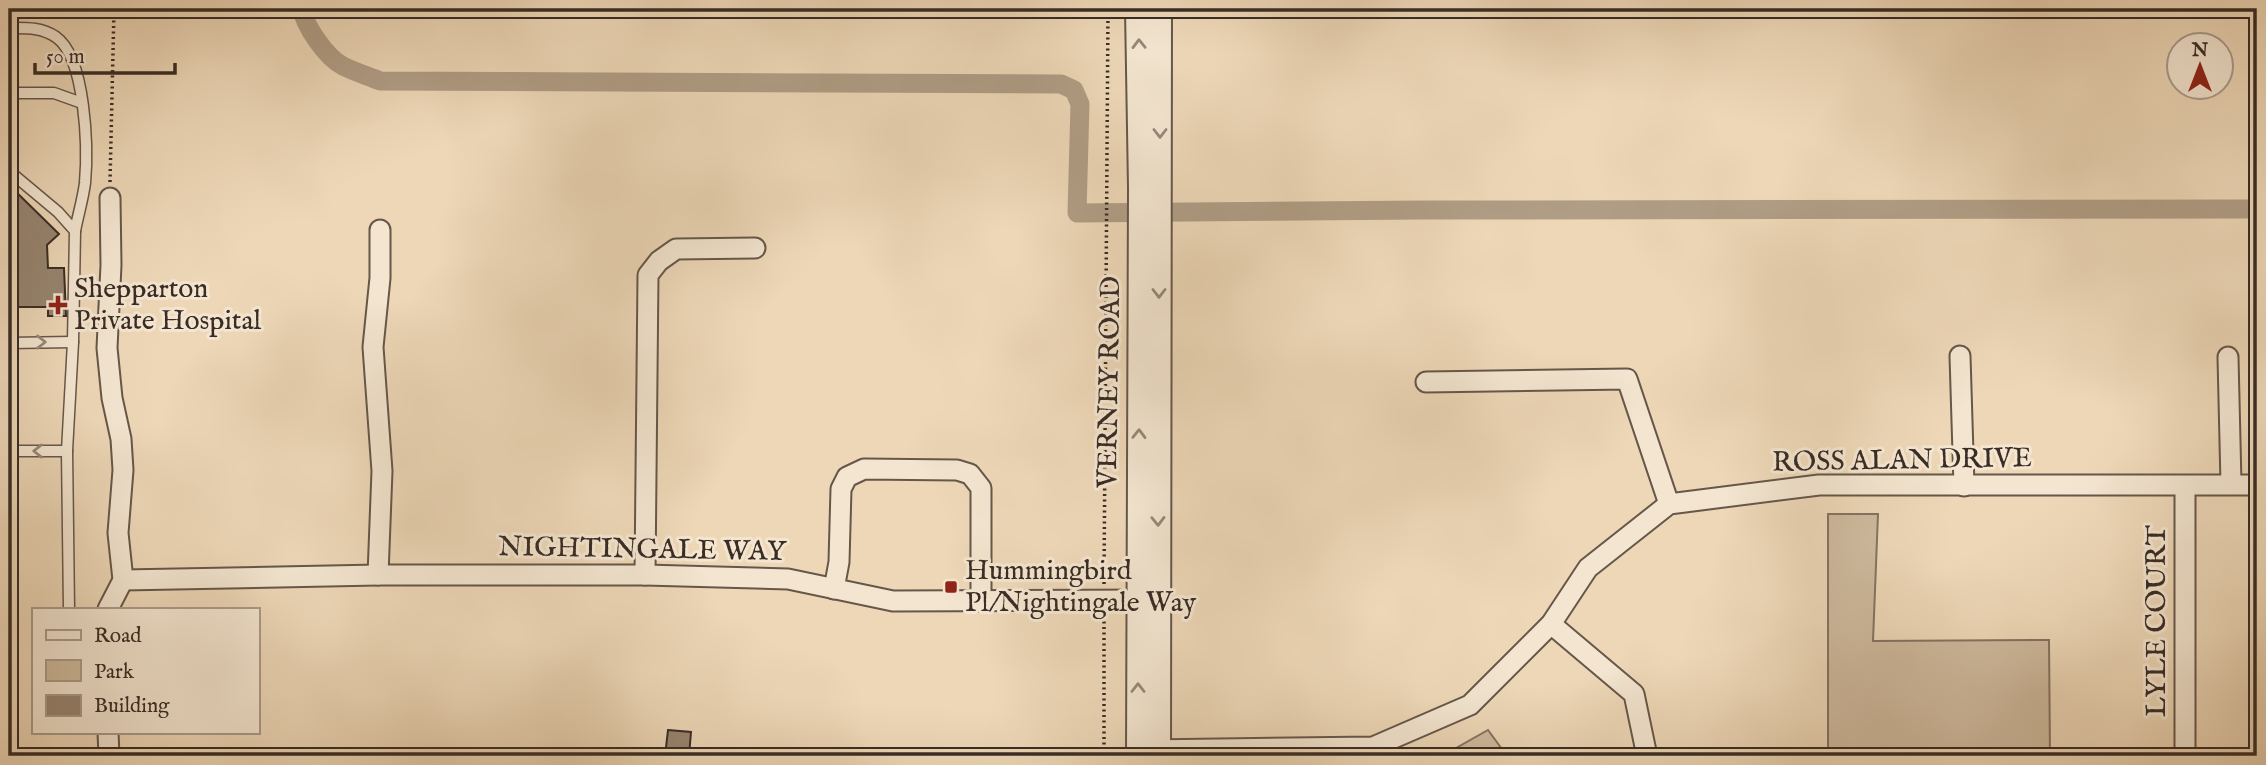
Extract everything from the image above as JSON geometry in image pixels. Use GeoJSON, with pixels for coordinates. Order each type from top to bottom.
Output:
{"type":"FeatureCollection","features":[{"type":"Feature","properties":{"kind":"street","name":"VERNEY ROAD"},"geometry":{"type":"LineString","coordinates":[[1138,9],[1150,188]]}},
{"type":"Feature","properties":{"kind":"street","name":"VERNEY ROAD"},"geometry":{"type":"LineString","coordinates":[[1148,753],[1150,188],[1159,9]]}},
{"type":"Feature","properties":{"kind":"street"},"geometry":{"type":"LineString","coordinates":[[109,608],[123,580],[118,533],[123,470],[121,439],[112,398],[107,348],[111,265],[110,198]]}},
{"type":"Feature","properties":{"kind":"street"},"geometry":{"type":"LineString","coordinates":[[379,575],[382,471],[373,347],[380,278],[380,230]]}},
{"type":"Feature","properties":{"kind":"street"},"geometry":{"type":"LineString","coordinates":[[646,575],[648,275],[659,261],[676,249],[755,247]]}},
{"type":"Feature","properties":{"kind":"street"},"geometry":{"type":"LineString","coordinates":[[1960,356],[1964,486]]}},
{"type":"Feature","properties":{"kind":"street"},"geometry":{"type":"LineString","coordinates":[[2228,357],[2231,484]]}},
{"type":"Feature","properties":{"kind":"street"},"geometry":{"type":"LineString","coordinates":[[1148,753],[1373,747],[1471,705],[1551,624],[1588,568],[1669,504],[1627,379],[1426,382]]}},
{"type":"Feature","properties":{"kind":"street"},"geometry":{"type":"LineString","coordinates":[[834,589],[839,562],[841,489],[847,477],[864,470],[957,470],[970,474],[981,488],[981,601]]}},
{"type":"Feature","properties":{"kind":"street","name":"ROSS ALAN DRIVE"},"geometry":{"type":"LineString","coordinates":[[1669,504],[1819,485],[2257,485]]}},
{"type":"Feature","properties":{"kind":"street","name":"LYLE COURT"},"geometry":{"type":"LineString","coordinates":[[2185,486],[2185,756]]}},
{"type":"Feature","properties":{"kind":"street","name":"NIGHTINGALE WAY"},"geometry":{"type":"LineString","coordinates":[[123,580],[379,575],[646,575],[788,579],[886,600],[1148,600]]}},
{"type":"Feature","properties":{"kind":"street"},"geometry":{"type":"LineString","coordinates":[[1551,624],[1634,694],[1647,756]]}},
{"type":"Feature","properties":{"kind":"street"},"geometry":{"type":"LineString","coordinates":[[108,734],[109,756]]}},
{"type":"Feature","properties":{"kind":"lane"},"geometry":{"type":"LineString","coordinates":[[9,28],[40,28],[58,38],[71,58],[80,85],[86,140],[85,184],[75,231],[67,451],[69,608]]}},
{"type":"Feature","properties":{"kind":"lane"},"geometry":{"type":"LineString","coordinates":[[9,93],[54,93],[82,103]]}},
{"type":"Feature","properties":{"kind":"lane"},"geometry":{"type":"LineString","coordinates":[[9,171],[58,212],[75,231]]}},
{"type":"Feature","properties":{"kind":"lane"},"geometry":{"type":"LineString","coordinates":[[9,343],[73,342]]}},
{"type":"Feature","properties":{"kind":"lane"},"geometry":{"type":"LineString","coordinates":[[9,451],[67,451]]}},
{"type":"Feature","properties":{"kind":"path"},"geometry":{"type":"LineString","coordinates":[[110,198],[114,9]]}},
{"type":"Feature","properties":{"kind":"path"},"geometry":{"type":"LineString","coordinates":[[1104,756],[1108,9]]}},
{"type":"Feature","properties":{"kind":"green space"},"geometry":{"type":"Polygon","coordinates":[[[1828,514],[1878,514],[1873,641],[2049,640],[2050,756],[1828,756],[1828,514]]]}},
{"type":"Feature","properties":{"kind":"green space"},"geometry":{"type":"Polygon","coordinates":[[[1488,730],[1507,756],[1442,756],[1488,730]]]}},
{"type":"Feature","properties":{"kind":"building"},"geometry":{"type":"Polygon","coordinates":[[[9,185],[59,234],[47,245],[48,268],[64,268],[66,316],[48,316],[48,307],[9,307],[9,185]]]}},
{"type":"Feature","properties":{"kind":"building"},"geometry":{"type":"Polygon","coordinates":[[[668,730],[691,732],[689,756],[665,756],[668,730]]]}},
{"type":"Feature","properties":{"kind":"waterway"},"geometry":{"type":"LineString","coordinates":[[302,9],[312,33],[330,56],[343,66],[380,81],[1061,84],[1074,90],[1080,104],[1077,213],[2257,209]]}},
{"type":"Feature","properties":{"kind":"place","name":"Shepparton Private Hospital"},"geometry":{"type":"Point","coordinates":[58,305]}},
{"type":"Feature","properties":{"kind":"place","name":"Hummingbird Pl/Nightingale Way"},"geometry":{"type":"Point","coordinates":[951,587]}}]}
